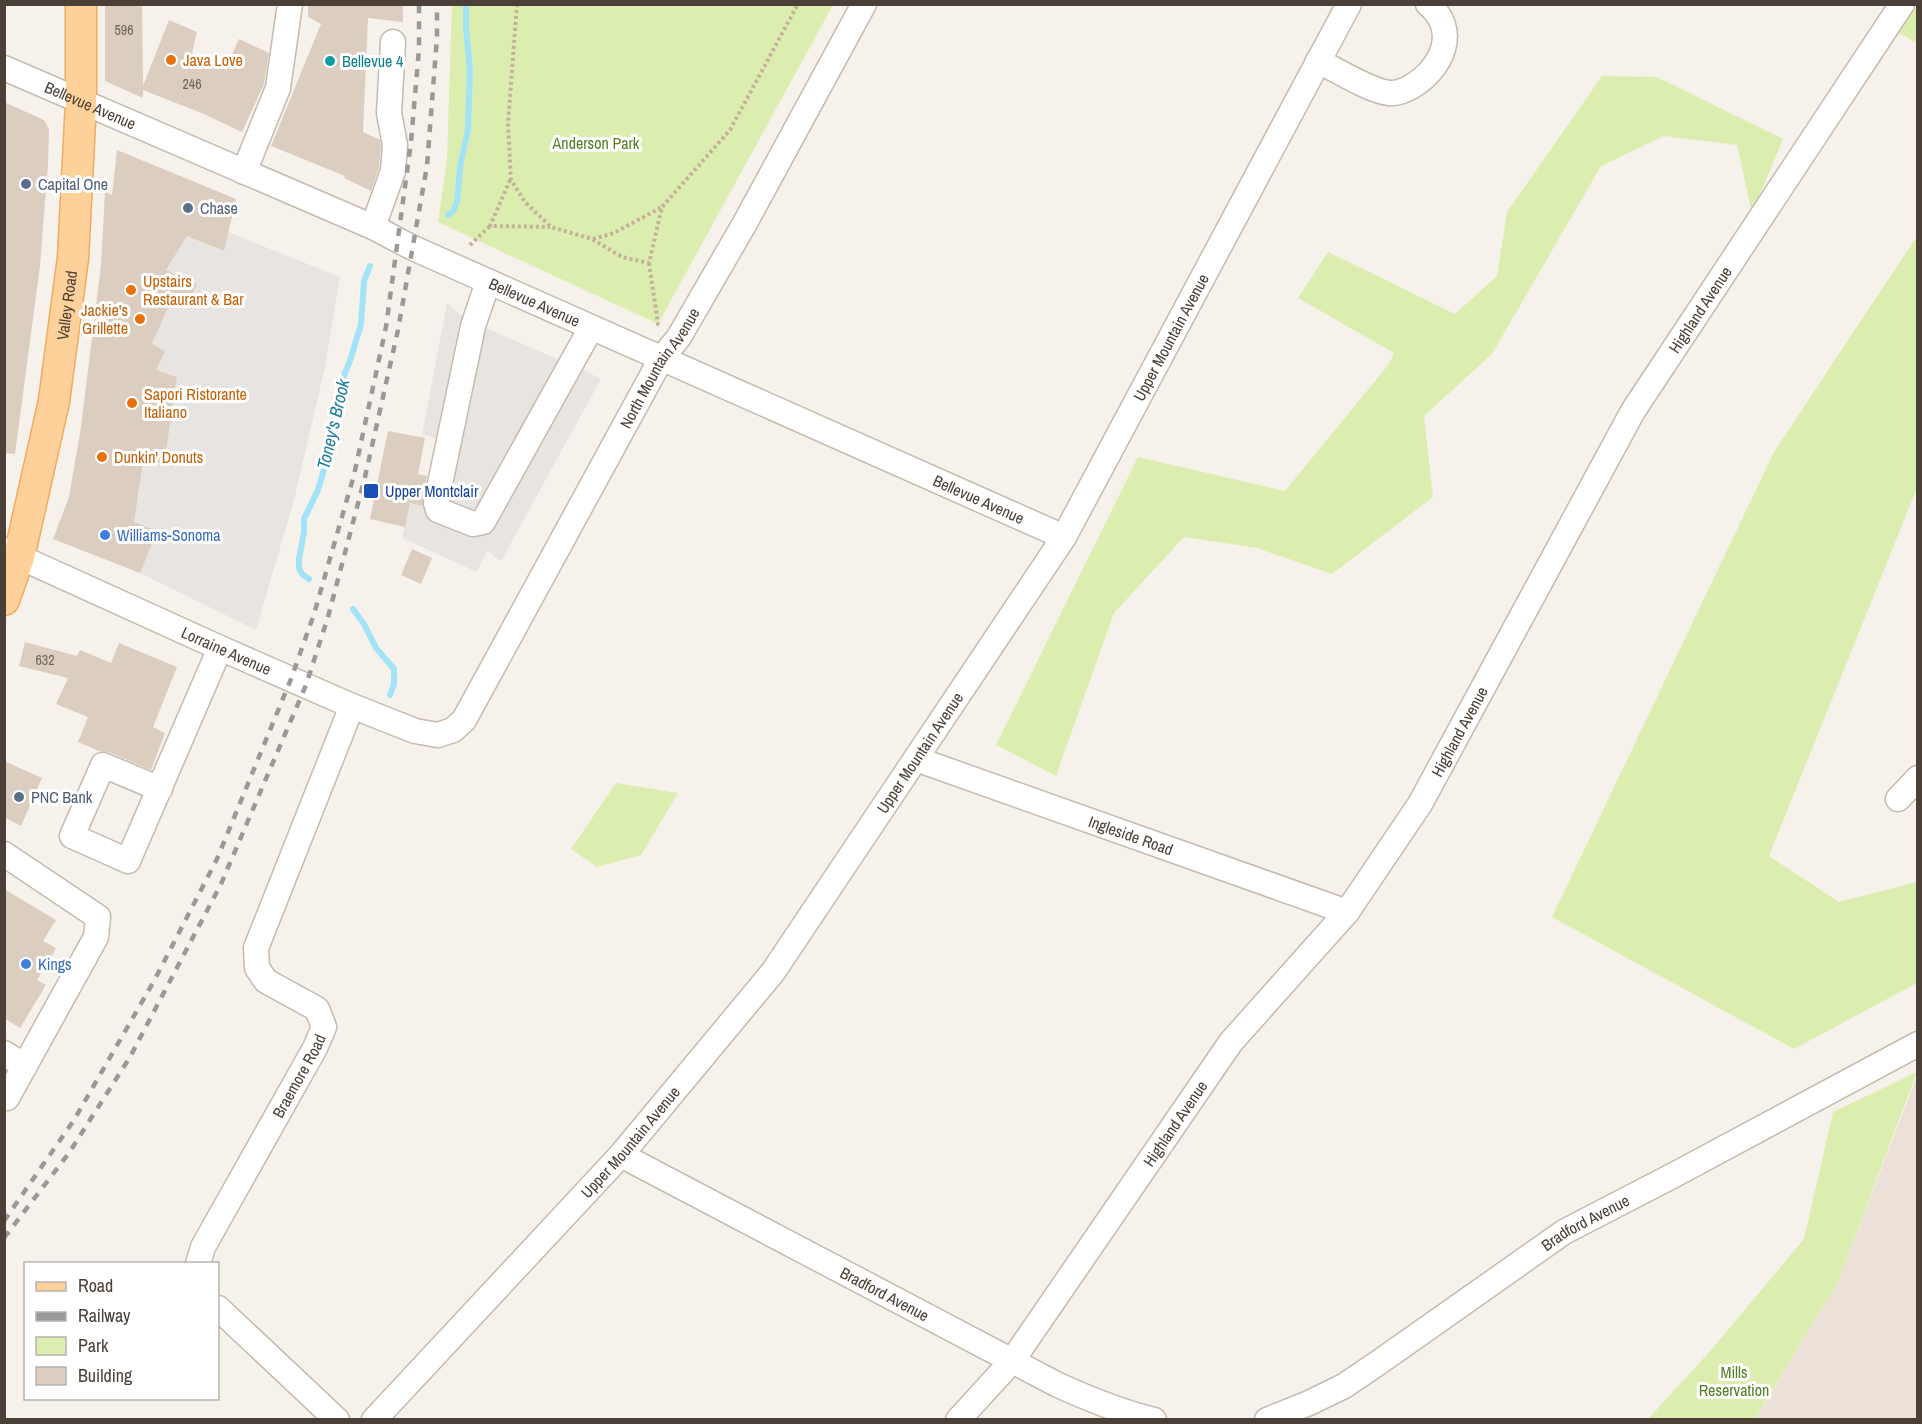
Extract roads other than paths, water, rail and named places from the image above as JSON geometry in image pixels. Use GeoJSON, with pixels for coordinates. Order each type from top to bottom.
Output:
{"type":"FeatureCollection","features":[{"type":"Feature","properties":{"kind":"main road","name":"Valley Road"},"geometry":{"type":"LineString","coordinates":[[4,600],[12,554],[55,390],[73,258],[81,102],[81,4]]}},
{"type":"Feature","properties":{"kind":"street"},"geometry":{"type":"LineString","coordinates":[[244,172],[278,88],[290,4]]}},
{"type":"Feature","properties":{"kind":"street","name":"North Mountain Avenue"},"geometry":{"type":"LineString","coordinates":[[453,730],[464,720],[660,359],[679,337],[745,224],[864,4]]}},
{"type":"Feature","properties":{"kind":"street","name":"Upper Mountain Avenue"},"geometry":{"type":"LineString","coordinates":[[374,1419],[621,1155],[773,972],[1064,537],[1349,4]]}},
{"type":"Feature","properties":{"kind":"street"},"geometry":{"type":"LineString","coordinates":[[1318,61],[1372,88],[1390,93],[1404,91],[1420,81],[1442,54],[1445,37],[1443,23],[1436,11],[1428,4]]}},
{"type":"Feature","properties":{"kind":"street","name":"Highland Avenue"},"geometry":{"type":"LineString","coordinates":[[958,1419],[1012,1361],[1231,1042],[1347,912],[1420,804],[1633,411],[1902,4]]}},
{"type":"Feature","properties":{"kind":"street"},"geometry":{"type":"LineString","coordinates":[[373,227],[393,171],[395,145],[389,113],[393,42]]}},
{"type":"Feature","properties":{"kind":"street","name":"Bellevue Avenue"},"geometry":{"type":"LineString","coordinates":[[4,68],[373,227],[399,242],[488,282],[1064,537]]}},
{"type":"Feature","properties":{"kind":"street"},"geometry":{"type":"LineString","coordinates":[[488,282],[473,326],[436,503],[438,510],[473,524],[483,522],[591,328]]}},
{"type":"Feature","properties":{"kind":"street","name":"Lorraine Avenue"},"geometry":{"type":"LineString","coordinates":[[12,554],[352,706],[415,731],[438,735],[453,730]]}},
{"type":"Feature","properties":{"kind":"street"},"geometry":{"type":"LineString","coordinates":[[160,789],[220,648]]}},
{"type":"Feature","properties":{"kind":"street","name":"Braemore Road"},"geometry":{"type":"LineString","coordinates":[[198,1262],[203,1247],[315,1048],[324,1027],[317,1009],[266,981],[257,968],[256,948],[352,706]]}},
{"type":"Feature","properties":{"kind":"street","name":"Ingleside Road"},"geometry":{"type":"LineString","coordinates":[[916,759],[1347,912]]}},
{"type":"Feature","properties":{"kind":"street"},"geometry":{"type":"LineString","coordinates":[[1898,799],[1917,778]]}},
{"type":"Feature","properties":{"kind":"street"},"geometry":{"type":"LineString","coordinates":[[4,854],[98,917],[96,937],[14,1059],[7,1098],[4,1096]]}},
{"type":"Feature","properties":{"kind":"street","name":"Bradford Avenue"},"geometry":{"type":"LineString","coordinates":[[1267,1419],[1309,1403],[1344,1386],[1564,1232],[1917,1044]]}},
{"type":"Feature","properties":{"kind":"street","name":"Bradford Avenue"},"geometry":{"type":"LineString","coordinates":[[621,1155],[1012,1361],[1089,1399],[1128,1414],[1154,1419]]}},
{"type":"Feature","properties":{"kind":"street"},"geometry":{"type":"LineString","coordinates":[[219,1309],[337,1419]]}},
{"type":"Feature","properties":{"kind":"waterway","name":"Toney's Brook"},"geometry":{"type":"LineString","coordinates":[[448,215],[453,211],[457,202],[460,167],[468,129],[470,70],[466,4]]}},
{"type":"Feature","properties":{"kind":"waterway","name":"Toney's Brook"},"geometry":{"type":"LineString","coordinates":[[309,579],[302,574],[299,568],[304,519],[318,490],[323,473],[343,378],[361,324],[364,281],[370,266]]}},
{"type":"Feature","properties":{"kind":"waterway","name":"Toney's Brook"},"geometry":{"type":"LineString","coordinates":[[353,609],[364,624],[376,648],[394,669],[394,684],[390,695]]}},
{"type":"Feature","properties":{"kind":"railway"},"geometry":{"type":"LineString","coordinates":[[4,1221],[74,1120],[154,981],[217,859],[291,679],[314,614],[354,475],[386,327],[411,142],[419,49],[419,4]]}},
{"type":"Feature","properties":{"kind":"railway"},"geometry":{"type":"LineString","coordinates":[[4,1238],[69,1153],[130,1057],[221,884],[306,685],[328,617],[365,477],[398,330],[427,166],[437,37],[437,4]]}},
{"type":"Feature","properties":{"kind":"place","name":"Java Love"},"geometry":{"type":"Point","coordinates":[171,60]}},
{"type":"Feature","properties":{"kind":"place","name":"Bellevue 4"},"geometry":{"type":"Point","coordinates":[330,61]}},
{"type":"Feature","properties":{"kind":"place","name":"Capital One"},"geometry":{"type":"Point","coordinates":[26,184]}},
{"type":"Feature","properties":{"kind":"place","name":"Chase"},"geometry":{"type":"Point","coordinates":[188,208]}},
{"type":"Feature","properties":{"kind":"place","name":"Upstairs Restaurant & Bar"},"geometry":{"type":"Point","coordinates":[131,290]}},
{"type":"Feature","properties":{"kind":"place","name":"Jackie's Grillette"},"geometry":{"type":"Point","coordinates":[140,319]}},
{"type":"Feature","properties":{"kind":"place","name":"Sapori Ristorante Italiano"},"geometry":{"type":"Point","coordinates":[132,403]}},
{"type":"Feature","properties":{"kind":"place","name":"Dunkin' Donuts"},"geometry":{"type":"Point","coordinates":[102,457]}},
{"type":"Feature","properties":{"kind":"place","name":"Upper Montclair"},"geometry":{"type":"Point","coordinates":[371,491]}},
{"type":"Feature","properties":{"kind":"place","name":"Williams-Sonoma"},"geometry":{"type":"Point","coordinates":[105,535]}},
{"type":"Feature","properties":{"kind":"place","name":"PNC Bank"},"geometry":{"type":"Point","coordinates":[19,797]}},
{"type":"Feature","properties":{"kind":"place","name":"Kings"},"geometry":{"type":"Point","coordinates":[26,964]}},
{"type":"Feature","properties":{"kind":"park label","name":"Anderson Park"},"geometry":{"type":"Point","coordinates":[596,143]}},
{"type":"Feature","properties":{"kind":"park label","name":"Mills Reservation"},"geometry":{"type":"Point","coordinates":[1734,1381]}}]}
